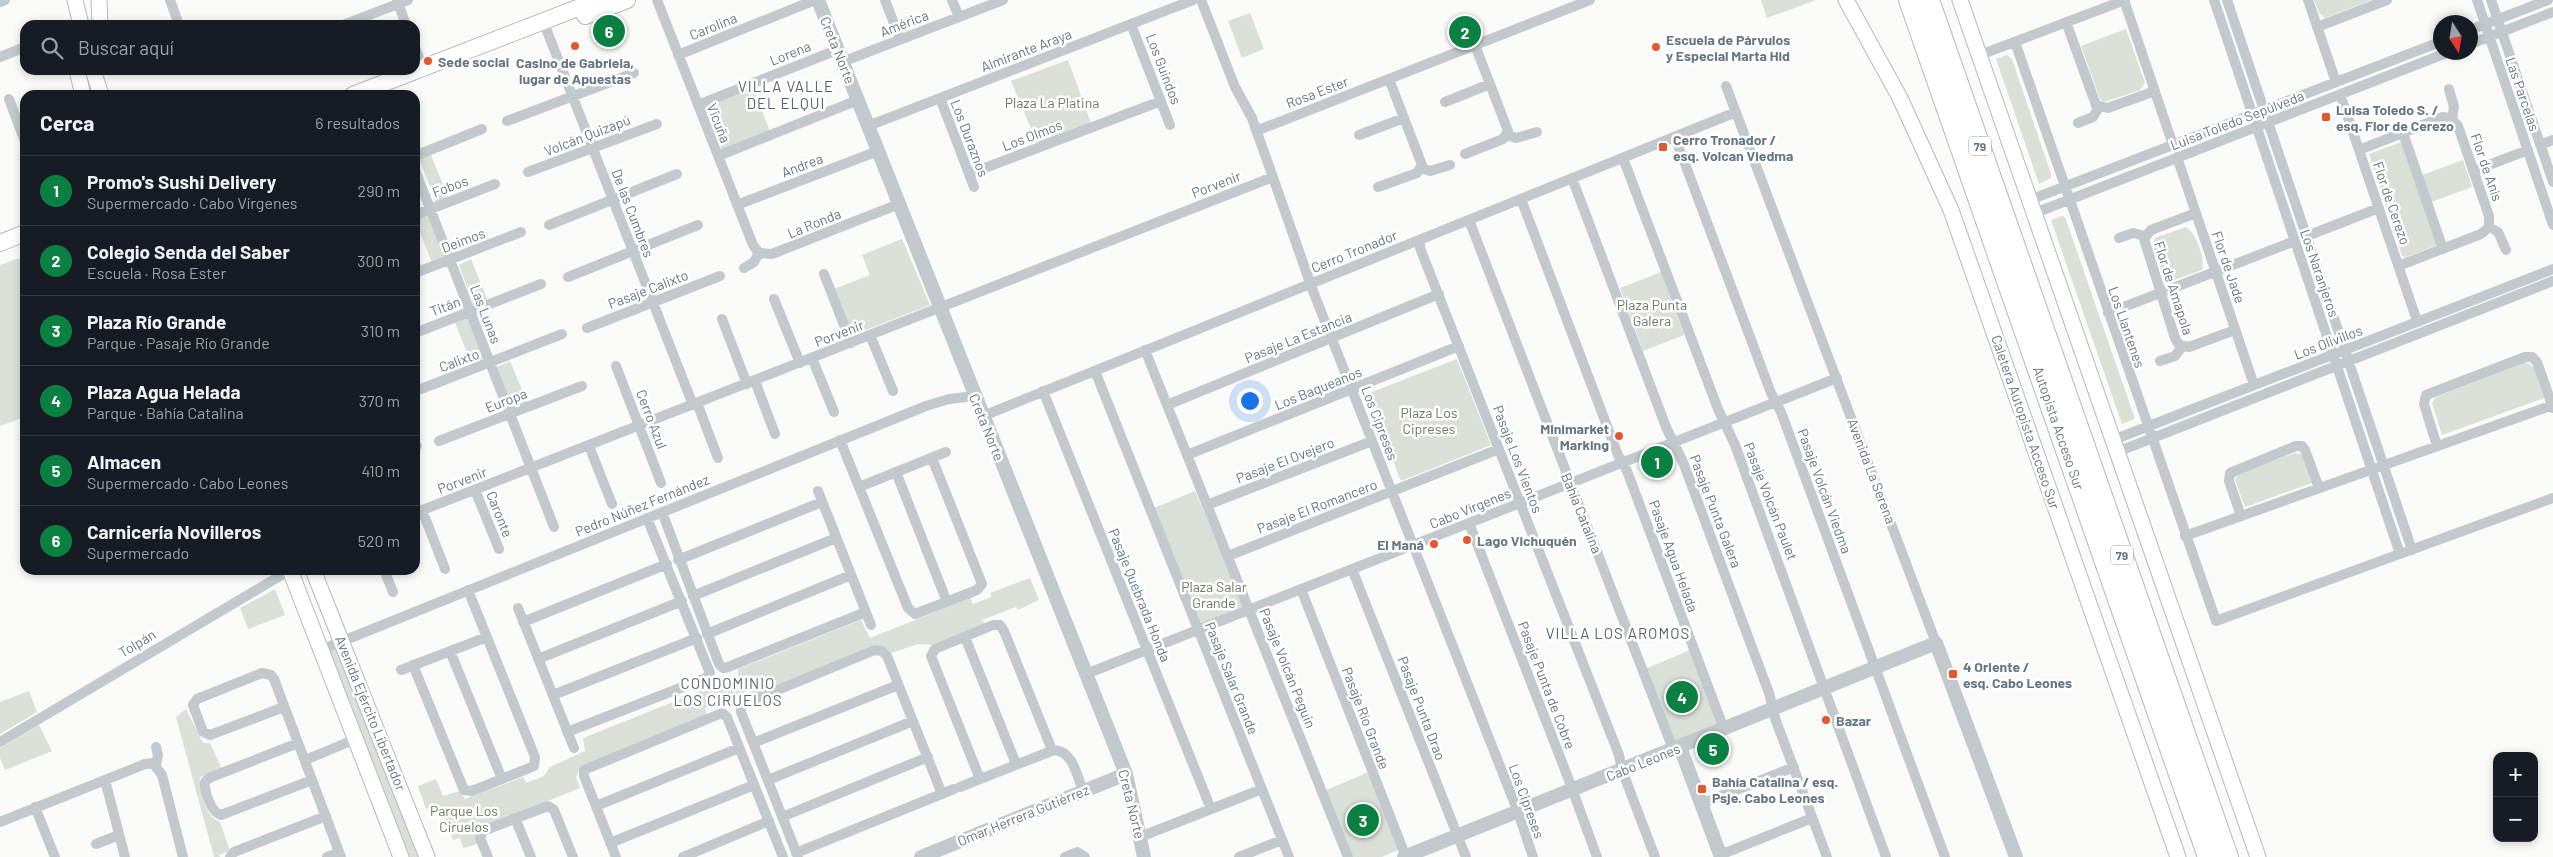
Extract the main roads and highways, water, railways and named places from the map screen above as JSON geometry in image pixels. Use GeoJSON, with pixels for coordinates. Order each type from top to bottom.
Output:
{"type":"FeatureCollection","features":[{"type":"Feature","properties":{"kind":"highway"},"geometry":{"type":"LineString","coordinates":[[1900,0],[1933,41]]}},
{"type":"Feature","properties":{"kind":"highway","name":"Autopista Acceso Sur"},"geometry":{"type":"LineString","coordinates":[[1909,0],[1933,41],[2228,857]]}},
{"type":"Feature","properties":{"kind":"highway","name":"Autopista Acceso Sur"},"geometry":{"type":"LineString","coordinates":[[1929,0],[1933,41],[2208,857]]}},
{"type":"Feature","properties":{"kind":"highway"},"geometry":{"type":"LineString","coordinates":[[1933,0],[1933,41]]}},
{"type":"Feature","properties":{"kind":"main road"},"geometry":{"type":"LineString","coordinates":[[75,0],[80,20]]}},
{"type":"Feature","properties":{"kind":"main road"},"geometry":{"type":"LineString","coordinates":[[100,0],[100,20]]}},
{"type":"Feature","properties":{"kind":"main road"},"geometry":{"type":"LineString","coordinates":[[420,69],[576,4],[598,0]]}},
{"type":"Feature","properties":{"kind":"main road"},"geometry":{"type":"LineString","coordinates":[[397,90],[627,0]]}},
{"type":"Feature","properties":{"kind":"main road","name":"Caletera Autopista Acceso Sur"},"geometry":{"type":"LineString","coordinates":[[1846,0],[1900,98],[1951,210],[2178,857]]}},
{"type":"Feature","properties":{"kind":"main road"},"geometry":{"type":"LineString","coordinates":[[1960,0],[2258,857]]}},
{"type":"Feature","properties":{"kind":"main road"},"geometry":{"type":"LineString","coordinates":[[78,75],[82,90]]}},
{"type":"Feature","properties":{"kind":"main road"},"geometry":{"type":"LineString","coordinates":[[95,75],[100,90]]}},
{"type":"Feature","properties":{"kind":"main road"},"geometry":{"type":"LineString","coordinates":[[366,90],[405,75]]}},
{"type":"Feature","properties":{"kind":"main road"},"geometry":{"type":"LineString","coordinates":[[0,232],[20,224]]}},
{"type":"Feature","properties":{"kind":"main road"},"geometry":{"type":"LineString","coordinates":[[0,243],[20,235]]}},
{"type":"Feature","properties":{"kind":"main road","name":"Avenida Ejército Libertador"},"geometry":{"type":"LineString","coordinates":[[292,575],[323,649],[401,857]]}},
{"type":"Feature","properties":{"kind":"main road","name":"Avenida Ejército Libertador"},"geometry":{"type":"LineString","coordinates":[[316,577],[427,857]]}},
{"type":"Feature","properties":{"kind":"place","name":"Carnicería Novilleros"},"geometry":{"type":"Point","coordinates":[609,31]}},
{"type":"Feature","properties":{"kind":"place","name":"Colegio Senda del Saber"},"geometry":{"type":"Point","coordinates":[1465,32]}},
{"type":"Feature","properties":{"kind":"place","name":"Casino de Gabriela, lugar de Apuestas"},"geometry":{"type":"Point","coordinates":[575,46]}},
{"type":"Feature","properties":{"kind":"place","name":"Escuela de Párvulos y Especial Marta Hid"},"geometry":{"type":"Point","coordinates":[1656,47]}},
{"type":"Feature","properties":{"kind":"place","name":"Sede social"},"geometry":{"type":"Point","coordinates":[428,61]}},
{"type":"Feature","properties":{"kind":"place","name":"Luisa Toledo S. / esq. Flor de Cerezo"},"geometry":{"type":"Point","coordinates":[2326,117]}},
{"type":"Feature","properties":{"kind":"place","name":"Cerro Tronador / esq. Volcan Viedma"},"geometry":{"type":"Point","coordinates":[1663,147]}},
{"type":"Feature","properties":{"kind":"place","name":"Minimarket Marking"},"geometry":{"type":"Point","coordinates":[1619,436]}},
{"type":"Feature","properties":{"kind":"place","name":"Promo's Sushi Delivery"},"geometry":{"type":"Point","coordinates":[1657,462]}},
{"type":"Feature","properties":{"kind":"place","name":"Lago Vichuquén"},"geometry":{"type":"Point","coordinates":[1467,540]}},
{"type":"Feature","properties":{"kind":"place","name":"El Maná"},"geometry":{"type":"Point","coordinates":[1434,544]}},
{"type":"Feature","properties":{"kind":"place","name":"4 Oriente / esq. Cabo Leones"},"geometry":{"type":"Point","coordinates":[1953,674]}},
{"type":"Feature","properties":{"kind":"place","name":"Plaza Agua Helada"},"geometry":{"type":"Point","coordinates":[1682,697]}},
{"type":"Feature","properties":{"kind":"place","name":"Bazar"},"geometry":{"type":"Point","coordinates":[1826,720]}},
{"type":"Feature","properties":{"kind":"place","name":"Almacen"},"geometry":{"type":"Point","coordinates":[1713,749]}},
{"type":"Feature","properties":{"kind":"place","name":"Bahía Catalina / esq. Psje. Cabo Leones"},"geometry":{"type":"Point","coordinates":[1702,789]}},
{"type":"Feature","properties":{"kind":"place","name":"Plaza Río Grande"},"geometry":{"type":"Point","coordinates":[1363,820]}},
{"type":"Feature","properties":{"kind":"district","name":"VILLA VALLE DEL ELQUI"},"geometry":{"type":"Point","coordinates":[786,94]}},
{"type":"Feature","properties":{"kind":"district","name":"VILLA LOS AROMOS"},"geometry":{"type":"Point","coordinates":[1618,633]}},
{"type":"Feature","properties":{"kind":"district","name":"CONDOMINIO LOS CIRUELOS"},"geometry":{"type":"Point","coordinates":[728,692]}},
{"type":"Feature","properties":{"kind":"park label","name":"Plaza La Platina"},"geometry":{"type":"Point","coordinates":[1052,102]}},
{"type":"Feature","properties":{"kind":"park label","name":"Plaza Punta Galera"},"geometry":{"type":"Point","coordinates":[1652,312]}},
{"type":"Feature","properties":{"kind":"park label","name":"Plaza Los Cipreses"},"geometry":{"type":"Point","coordinates":[1429,420]}},
{"type":"Feature","properties":{"kind":"park label","name":"Plaza Salar Grande"},"geometry":{"type":"Point","coordinates":[1214,594]}},
{"type":"Feature","properties":{"kind":"park label","name":"Parque Los Ciruelos"},"geometry":{"type":"Point","coordinates":[464,818]}}]}
